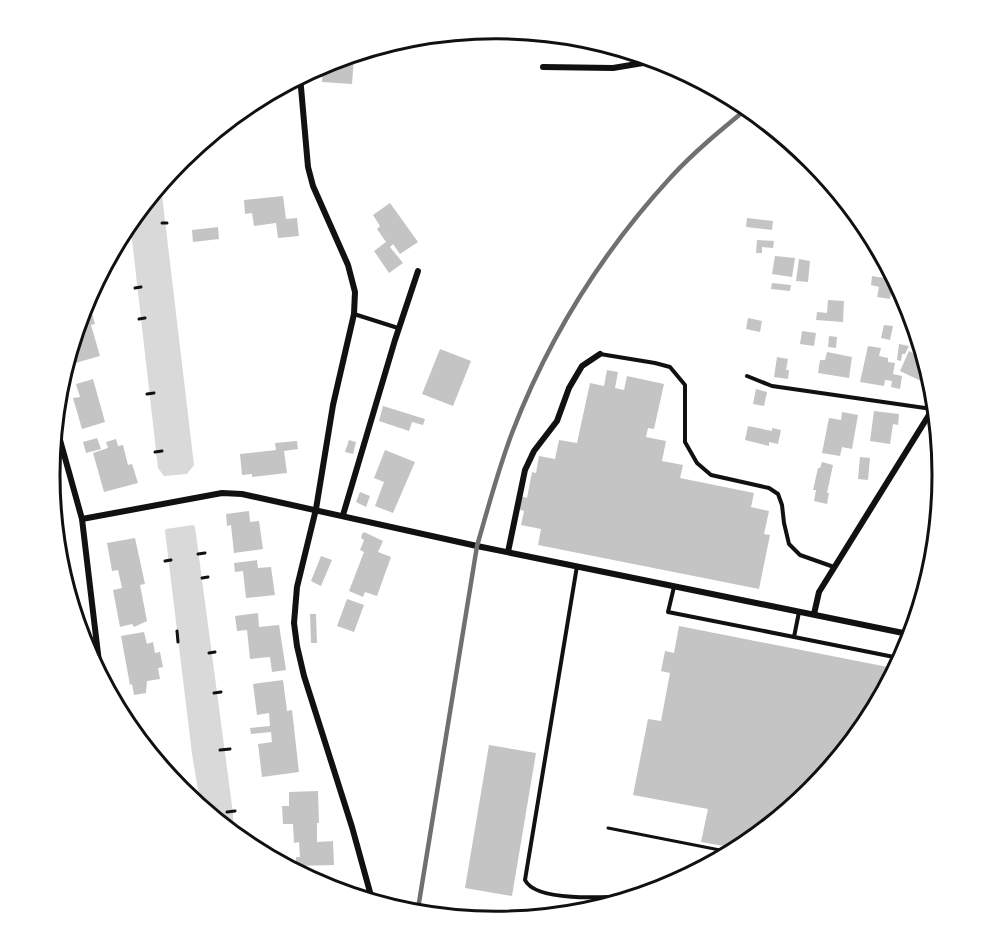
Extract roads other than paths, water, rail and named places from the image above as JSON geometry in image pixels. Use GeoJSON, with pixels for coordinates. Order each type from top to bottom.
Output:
{"type":"FeatureCollection","features":[{"type":"Feature","properties":{"kind":"street"},"geometry":{"type":"LineString","coordinates":[[543,67],[613,68],[641,63]]}},
{"type":"Feature","properties":{"kind":"street"},"geometry":{"type":"LineString","coordinates":[[301,86],[308,167],[313,186],[353,278],[355,291],[354,314],[333,405],[316,509],[297,586],[294,623],[304,676],[352,827],[370,893]]}},
{"type":"Feature","properties":{"kind":"street"},"geometry":{"type":"LineString","coordinates":[[343,515],[398,328],[418,271]]}},
{"type":"Feature","properties":{"kind":"street"},"geometry":{"type":"LineString","coordinates":[[508,552],[525,470],[534,451],[557,422],[569,388],[582,366],[600,354]]}},
{"type":"Feature","properties":{"kind":"street"},"geometry":{"type":"LineString","coordinates":[[814,614],[819,592],[929,414]]}},
{"type":"Feature","properties":{"kind":"street"},"geometry":{"type":"LineString","coordinates":[[61,445],[82,519],[98,651]]}},
{"type":"Feature","properties":{"kind":"street"},"geometry":{"type":"LineString","coordinates":[[82,519],[222,493],[242,494],[508,552],[904,633]]}},
{"type":"Feature","properties":{"kind":"lane"},"geometry":{"type":"LineString","coordinates":[[354,314],[398,328]]}},
{"type":"Feature","properties":{"kind":"lane"},"geometry":{"type":"LineString","coordinates":[[600,354],[670,367],[686,385],[685,442],[696,463],[711,475],[769,488],[778,494],[789,544],[800,555],[834,567]]}},
{"type":"Feature","properties":{"kind":"lane"},"geometry":{"type":"LineString","coordinates":[[747,376],[772,386],[928,408]]}},
{"type":"Feature","properties":{"kind":"lane"},"geometry":{"type":"LineString","coordinates":[[577,566],[525,880],[528,886],[536,891],[561,896],[616,895]]}},
{"type":"Feature","properties":{"kind":"lane"},"geometry":{"type":"LineString","coordinates":[[674,586],[669,612],[894,657]]}},
{"type":"Feature","properties":{"kind":"lane"},"geometry":{"type":"LineString","coordinates":[[794,637],[799,612]]}},
{"type":"Feature","properties":{"kind":"railway"},"geometry":{"type":"LineString","coordinates":[[419,905],[477,546],[498,475],[526,398],[560,330],[600,266],[623,235],[680,167],[741,114]]}}]}
